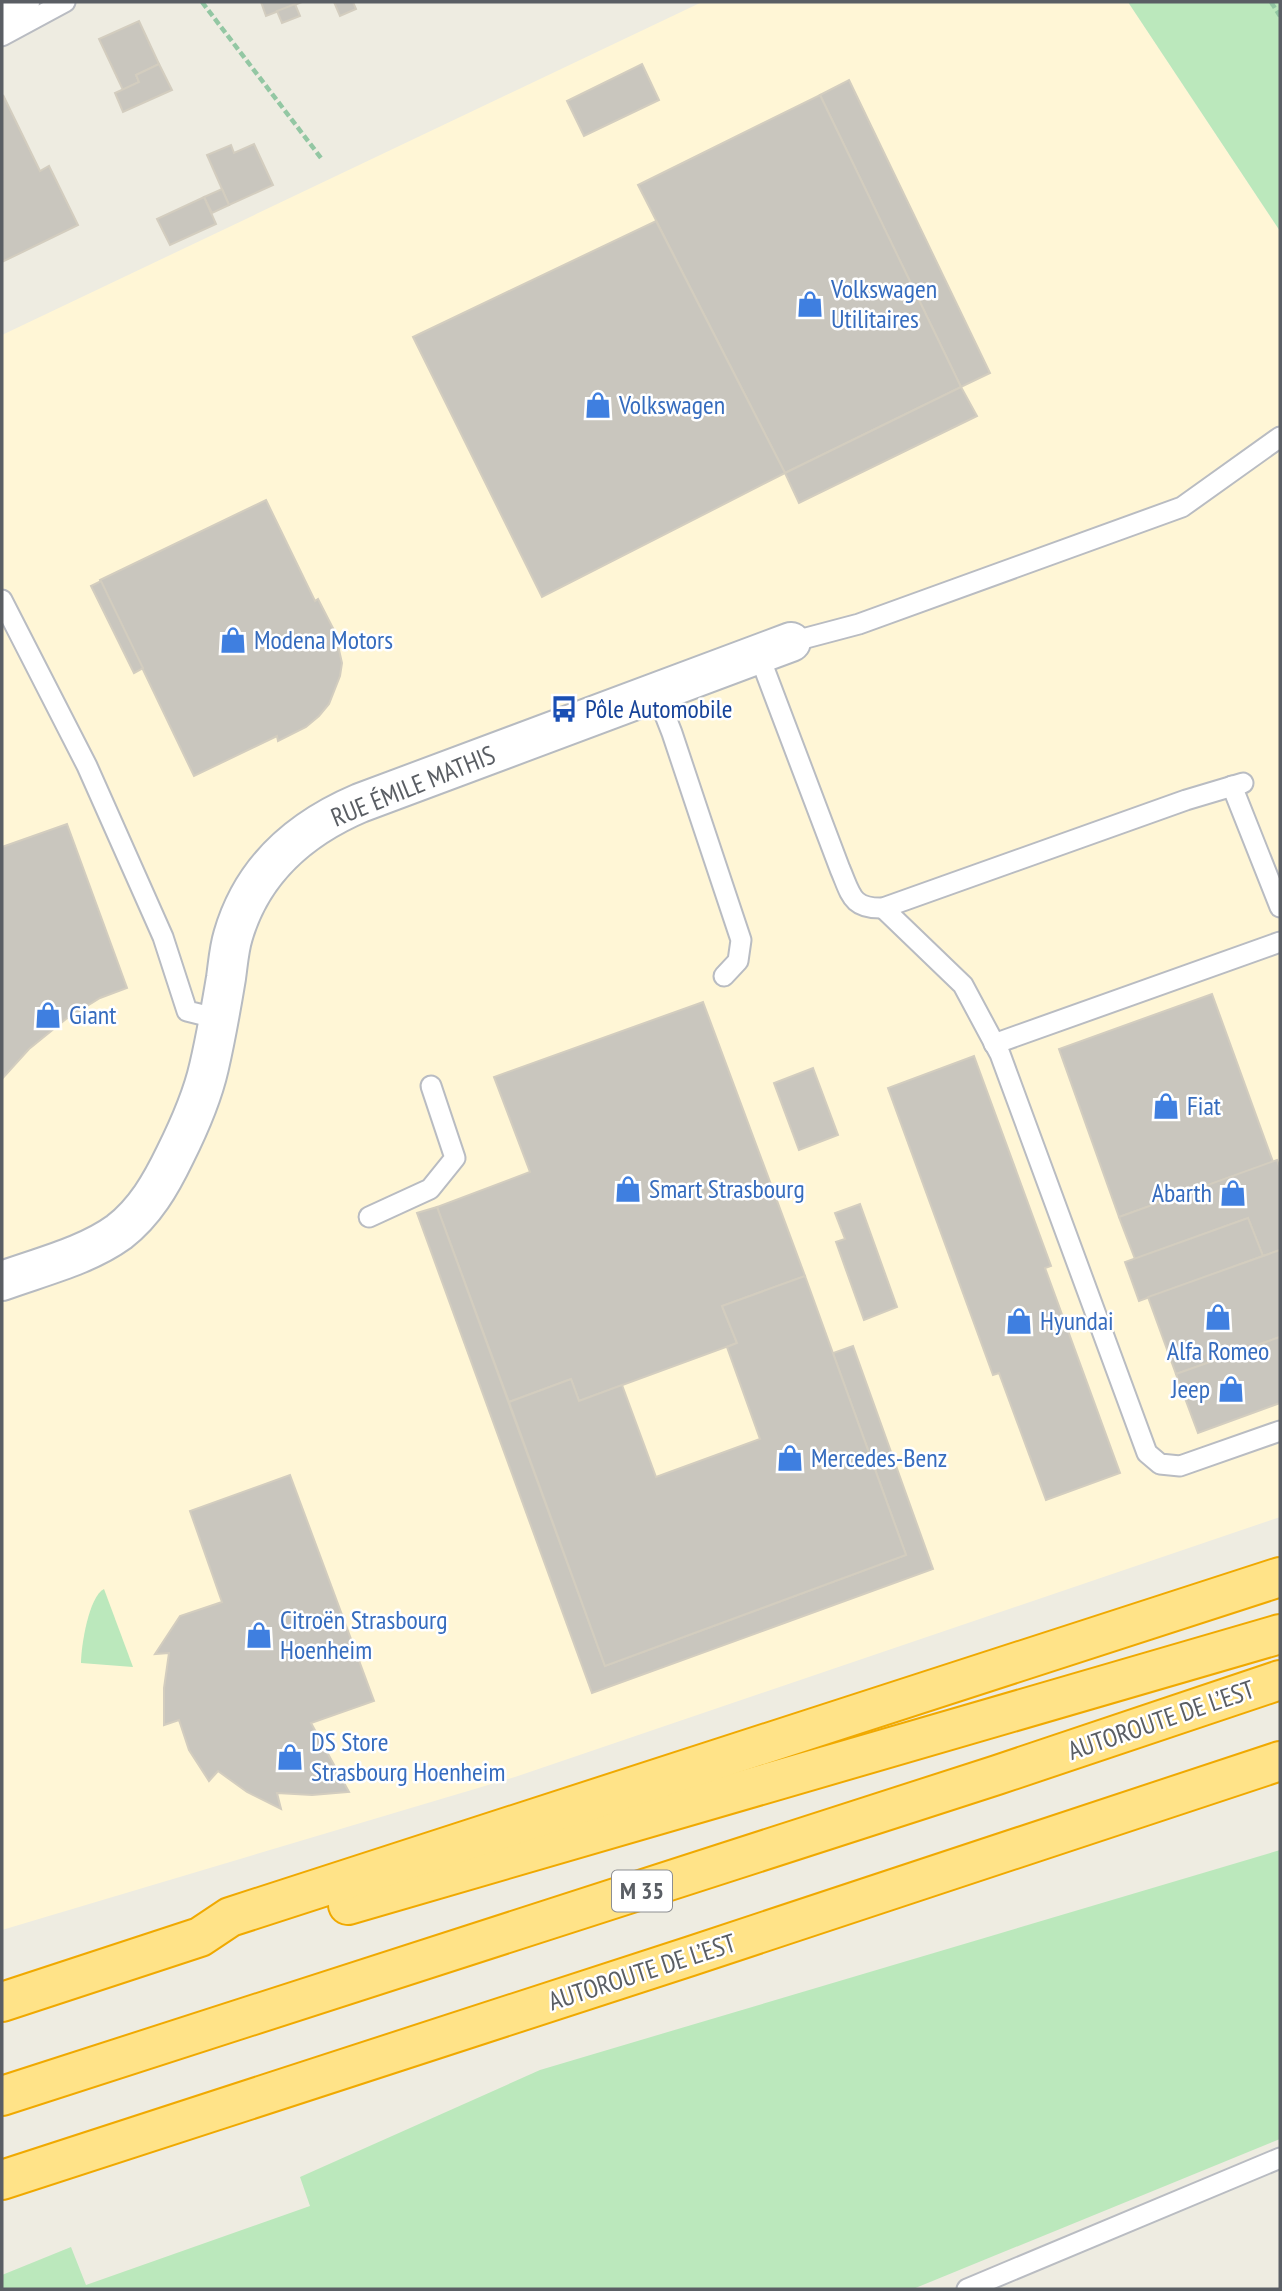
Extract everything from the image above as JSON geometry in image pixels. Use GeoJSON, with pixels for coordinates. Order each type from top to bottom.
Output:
{"type":"FeatureCollection","features":[{"type":"Feature","properties":{"kind":"highway"},"geometry":{"type":"LineString","coordinates":[[2,2002],[200,1937],[230,1917],[1280,1577]]}},
{"type":"Feature","properties":{"kind":"highway"},"geometry":{"type":"LineString","coordinates":[[200,1937],[234,1937],[477,1869],[1280,1634]]}},
{"type":"Feature","properties":{"kind":"highway","name":"AUTOROUTE DE L’EST"},"geometry":{"type":"LineString","coordinates":[[2,2096],[841,1826],[1280,1680]]}},
{"type":"Feature","properties":{"kind":"highway","name":"AUTOROUTE DE L’EST"},"geometry":{"type":"LineString","coordinates":[[2,2180],[1280,1761]]}},
{"type":"Feature","properties":{"kind":"street","name":"RUE ÉMILE MATHIS"},"geometry":{"type":"LineString","coordinates":[[2,1281],[96,1246],[120,1231],[142,1210],[160,1185],[199,1103],[219,1019],[233,938],[243,907],[258,882],[279,856],[300,837],[328,817],[360,803],[775,648]]}},
{"type":"Feature","properties":{"kind":"lane"},"geometry":{"type":"LineString","coordinates":[[9,11],[65,2]]}},
{"type":"Feature","properties":{"kind":"lane"},"geometry":{"type":"LineString","coordinates":[[1280,437],[1182,507],[859,624],[775,648],[853,900],[866,908],[883,908],[1176,803],[1238,784],[1280,907]]}},
{"type":"Feature","properties":{"kind":"lane"},"geometry":{"type":"LineString","coordinates":[[2,600],[87,766],[163,937],[187,1011],[219,1019]]}},
{"type":"Feature","properties":{"kind":"lane"},"geometry":{"type":"LineString","coordinates":[[656,692],[741,940],[738,961],[724,976]]}},
{"type":"Feature","properties":{"kind":"lane"},"geometry":{"type":"LineString","coordinates":[[883,908],[963,985],[994,1044],[1147,1453],[1160,1464],[1180,1466],[1280,1432]]}},
{"type":"Feature","properties":{"kind":"lane"},"geometry":{"type":"LineString","coordinates":[[994,1044],[1280,942]]}},
{"type":"Feature","properties":{"kind":"lane"},"geometry":{"type":"LineString","coordinates":[[369,1217],[430,1189],[455,1158],[431,1086]]}},
{"type":"Feature","properties":{"kind":"lane"},"geometry":{"type":"LineString","coordinates":[[967,2289],[1280,2158]]}},
{"type":"Feature","properties":{"kind":"path"},"geometry":{"type":"LineString","coordinates":[[202,2],[321,158]]}},
{"type":"Feature","properties":{"kind":"path"},"geometry":{"type":"LineString","coordinates":[[1270,2],[1280,16]]}},
{"type":"Feature","properties":{"kind":"shaded area"},"geometry":{"type":"Polygon","coordinates":[[[702,2],[1128,2],[1280,231],[1280,1517],[515,1777],[2,1930],[2,335],[702,2]]]}},
{"type":"Feature","properties":{"kind":"green space"},"geometry":{"type":"Polygon","coordinates":[[[1128,2],[1280,2],[1280,231],[1128,2]]]}},
{"type":"Feature","properties":{"kind":"green space"},"geometry":{"type":"Polygon","coordinates":[[[104,1589],[133,1667],[81,1663],[90,1611],[104,1589]]]}},
{"type":"Feature","properties":{"kind":"green space"},"geometry":{"type":"Polygon","coordinates":[[[1280,1850],[1280,2139],[913,2289],[2,2289],[2,2275],[71,2247],[86,2285],[310,2206],[300,2177],[540,2070],[1280,1850]]]}},
{"type":"Feature","properties":{"kind":"building"},"geometry":{"type":"Polygon","coordinates":[[[261,2],[302,2],[266,16],[261,2]]]}},
{"type":"Feature","properties":{"kind":"building"},"geometry":{"type":"Polygon","coordinates":[[[334,2],[353,2],[356,9],[340,16],[334,2]]]}},
{"type":"Feature","properties":{"kind":"building"},"geometry":{"type":"Polygon","coordinates":[[[295,4],[300,16],[282,23],[277,11],[295,4]]]}},
{"type":"Feature","properties":{"kind":"building"},"geometry":{"type":"Polygon","coordinates":[[[139,21],[159,64],[136,75],[139,82],[123,90],[99,39],[139,21]]]}},
{"type":"Feature","properties":{"kind":"building"},"geometry":{"type":"Polygon","coordinates":[[[159,64],[172,90],[123,112],[115,93],[139,82],[136,75],[159,64]]]}},
{"type":"Feature","properties":{"kind":"building"},"geometry":{"type":"Polygon","coordinates":[[[642,64],[659,100],[584,136],[567,101],[642,64]]]}},
{"type":"Feature","properties":{"kind":"building"},"geometry":{"type":"Polygon","coordinates":[[[849,80],[990,373],[961,387],[820,95],[849,80]]]}},
{"type":"Feature","properties":{"kind":"building"},"geometry":{"type":"Polygon","coordinates":[[[3,95],[40,171],[49,166],[78,225],[2,262],[3,95]]]}},
{"type":"Feature","properties":{"kind":"building","name":"Volkswagen Utilitaires"},"geometry":{"type":"Polygon","coordinates":[[[820,95],[961,387],[785,473],[638,185],[820,95]]]}},
{"type":"Feature","properties":{"kind":"building"},"geometry":{"type":"Polygon","coordinates":[[[254,144],[273,185],[229,205],[207,155],[231,145],[234,153],[254,144]]]}},
{"type":"Feature","properties":{"kind":"building"},"geometry":{"type":"Polygon","coordinates":[[[222,189],[229,205],[212,213],[204,197],[222,189]]]}},
{"type":"Feature","properties":{"kind":"building"},"geometry":{"type":"Polygon","coordinates":[[[204,197],[216,224],[170,245],[157,219],[204,197]]]}},
{"type":"Feature","properties":{"kind":"building","name":"Volkswagen"},"geometry":{"type":"Polygon","coordinates":[[[656,221],[785,473],[542,597],[413,337],[656,221]]]}},
{"type":"Feature","properties":{"kind":"building"},"geometry":{"type":"Polygon","coordinates":[[[961,387],[977,416],[799,503],[785,473],[961,387]]]}},
{"type":"Feature","properties":{"kind":"building","name":"Modena Motors"},"geometry":{"type":"Polygon","coordinates":[[[266,500],[315,601],[318,599],[335,632],[342,663],[340,676],[329,704],[306,727],[278,741],[277,736],[194,776],[100,580],[266,500]]]}},
{"type":"Feature","properties":{"kind":"building"},"geometry":{"type":"Polygon","coordinates":[[[101,581],[143,668],[134,673],[91,586],[101,581]]]}},
{"type":"Feature","properties":{"kind":"building"},"geometry":{"type":"Polygon","coordinates":[[[67,824],[127,988],[100,998],[66,1019],[29,1049],[2,1079],[2,847],[67,824]]]}},
{"type":"Feature","properties":{"kind":"building","name":"Fiat"},"geometry":{"type":"Polygon","coordinates":[[[1212,994],[1273,1162],[1119,1217],[1059,1049],[1212,994]]]}},
{"type":"Feature","properties":{"kind":"building","name":"Smart Strasbourg"},"geometry":{"type":"Polygon","coordinates":[[[703,1002],[805,1276],[722,1306],[737,1343],[579,1401],[571,1379],[509,1402],[437,1207],[530,1172],[494,1077],[703,1002]]]}},
{"type":"Feature","properties":{"kind":"building","name":"Hyundai"},"geometry":{"type":"Polygon","coordinates":[[[974,1056],[1051,1266],[1045,1268],[1120,1473],[1046,1500],[999,1373],[993,1375],[888,1088],[974,1056]]]}},
{"type":"Feature","properties":{"kind":"building"},"geometry":{"type":"Polygon","coordinates":[[[813,1068],[838,1135],[799,1150],[774,1083],[813,1068]]]}},
{"type":"Feature","properties":{"kind":"building","name":"Abarth"},"geometry":{"type":"Polygon","coordinates":[[[1277,1160],[1280,1169],[1280,1250],[1263,1256],[1248,1218],[1135,1259],[1119,1217],[1277,1160]]]}},
{"type":"Feature","properties":{"kind":"building"},"geometry":{"type":"Polygon","coordinates":[[[860,1204],[897,1307],[864,1320],[836,1242],[845,1239],[835,1213],[860,1204]]]}},
{"type":"Feature","properties":{"kind":"building"},"geometry":{"type":"Polygon","coordinates":[[[437,1207],[605,1666],[906,1555],[833,1353],[853,1346],[933,1569],[592,1693],[417,1213],[437,1207]]]}},
{"type":"Feature","properties":{"kind":"building"},"geometry":{"type":"Polygon","coordinates":[[[1248,1218],[1263,1256],[1139,1301],[1125,1262],[1248,1218]]]}},
{"type":"Feature","properties":{"kind":"building","name":"Alfa Romeo"},"geometry":{"type":"Polygon","coordinates":[[[1280,1250],[1280,1337],[1176,1374],[1148,1297],[1280,1250]]]}},
{"type":"Feature","properties":{"kind":"building","name":"Mercedes-Benz"},"geometry":{"type":"Polygon","coordinates":[[[805,1276],[906,1555],[605,1666],[509,1402],[571,1379],[579,1401],[622,1385],[656,1477],[760,1439],[727,1347],[737,1343],[722,1306],[805,1276]]]}},
{"type":"Feature","properties":{"kind":"building","name":"Jeep"},"geometry":{"type":"Polygon","coordinates":[[[1280,1337],[1280,1403],[1198,1433],[1176,1374],[1280,1337]]]}},
{"type":"Feature","properties":{"kind":"building","name":"Citroën Strasbourg Hoenheim"},"geometry":{"type":"Polygon","coordinates":[[[290,1475],[374,1701],[311,1723],[349,1792],[312,1795],[277,1793],[281,1809],[247,1792],[218,1771],[209,1781],[189,1750],[179,1720],[164,1725],[164,1688],[169,1653],[155,1654],[180,1616],[222,1602],[190,1511],[290,1475]]]}},
{"type":"Feature","properties":{"kind":"place","name":"Volkswagen Utilitaires"},"geometry":{"type":"Point","coordinates":[810,304]}},
{"type":"Feature","properties":{"kind":"place","name":"Volkswagen"},"geometry":{"type":"Point","coordinates":[598,405]}},
{"type":"Feature","properties":{"kind":"place","name":"Modena Motors"},"geometry":{"type":"Point","coordinates":[233,640]}},
{"type":"Feature","properties":{"kind":"place","name":"Pôle Automobile"},"geometry":{"type":"Point","coordinates":[564,709]}},
{"type":"Feature","properties":{"kind":"place","name":"Giant"},"geometry":{"type":"Point","coordinates":[48,1015]}},
{"type":"Feature","properties":{"kind":"place","name":"Fiat"},"geometry":{"type":"Point","coordinates":[1166,1106]}},
{"type":"Feature","properties":{"kind":"place","name":"Smart Strasbourg"},"geometry":{"type":"Point","coordinates":[628,1189]}},
{"type":"Feature","properties":{"kind":"place","name":"Abarth"},"geometry":{"type":"Point","coordinates":[1233,1193]}},
{"type":"Feature","properties":{"kind":"place","name":"Alfa Romeo"},"geometry":{"type":"Point","coordinates":[1218,1317]}},
{"type":"Feature","properties":{"kind":"place","name":"Hyundai"},"geometry":{"type":"Point","coordinates":[1019,1321]}},
{"type":"Feature","properties":{"kind":"place","name":"Jeep"},"geometry":{"type":"Point","coordinates":[1231,1389]}},
{"type":"Feature","properties":{"kind":"place","name":"Mercedes-Benz"},"geometry":{"type":"Point","coordinates":[790,1458]}},
{"type":"Feature","properties":{"kind":"place","name":"Citroën Strasbourg Hoenheim"},"geometry":{"type":"Point","coordinates":[259,1635]}},
{"type":"Feature","properties":{"kind":"place","name":"DS Store Strasbourg Hoenheim"},"geometry":{"type":"Point","coordinates":[290,1757]}}]}
